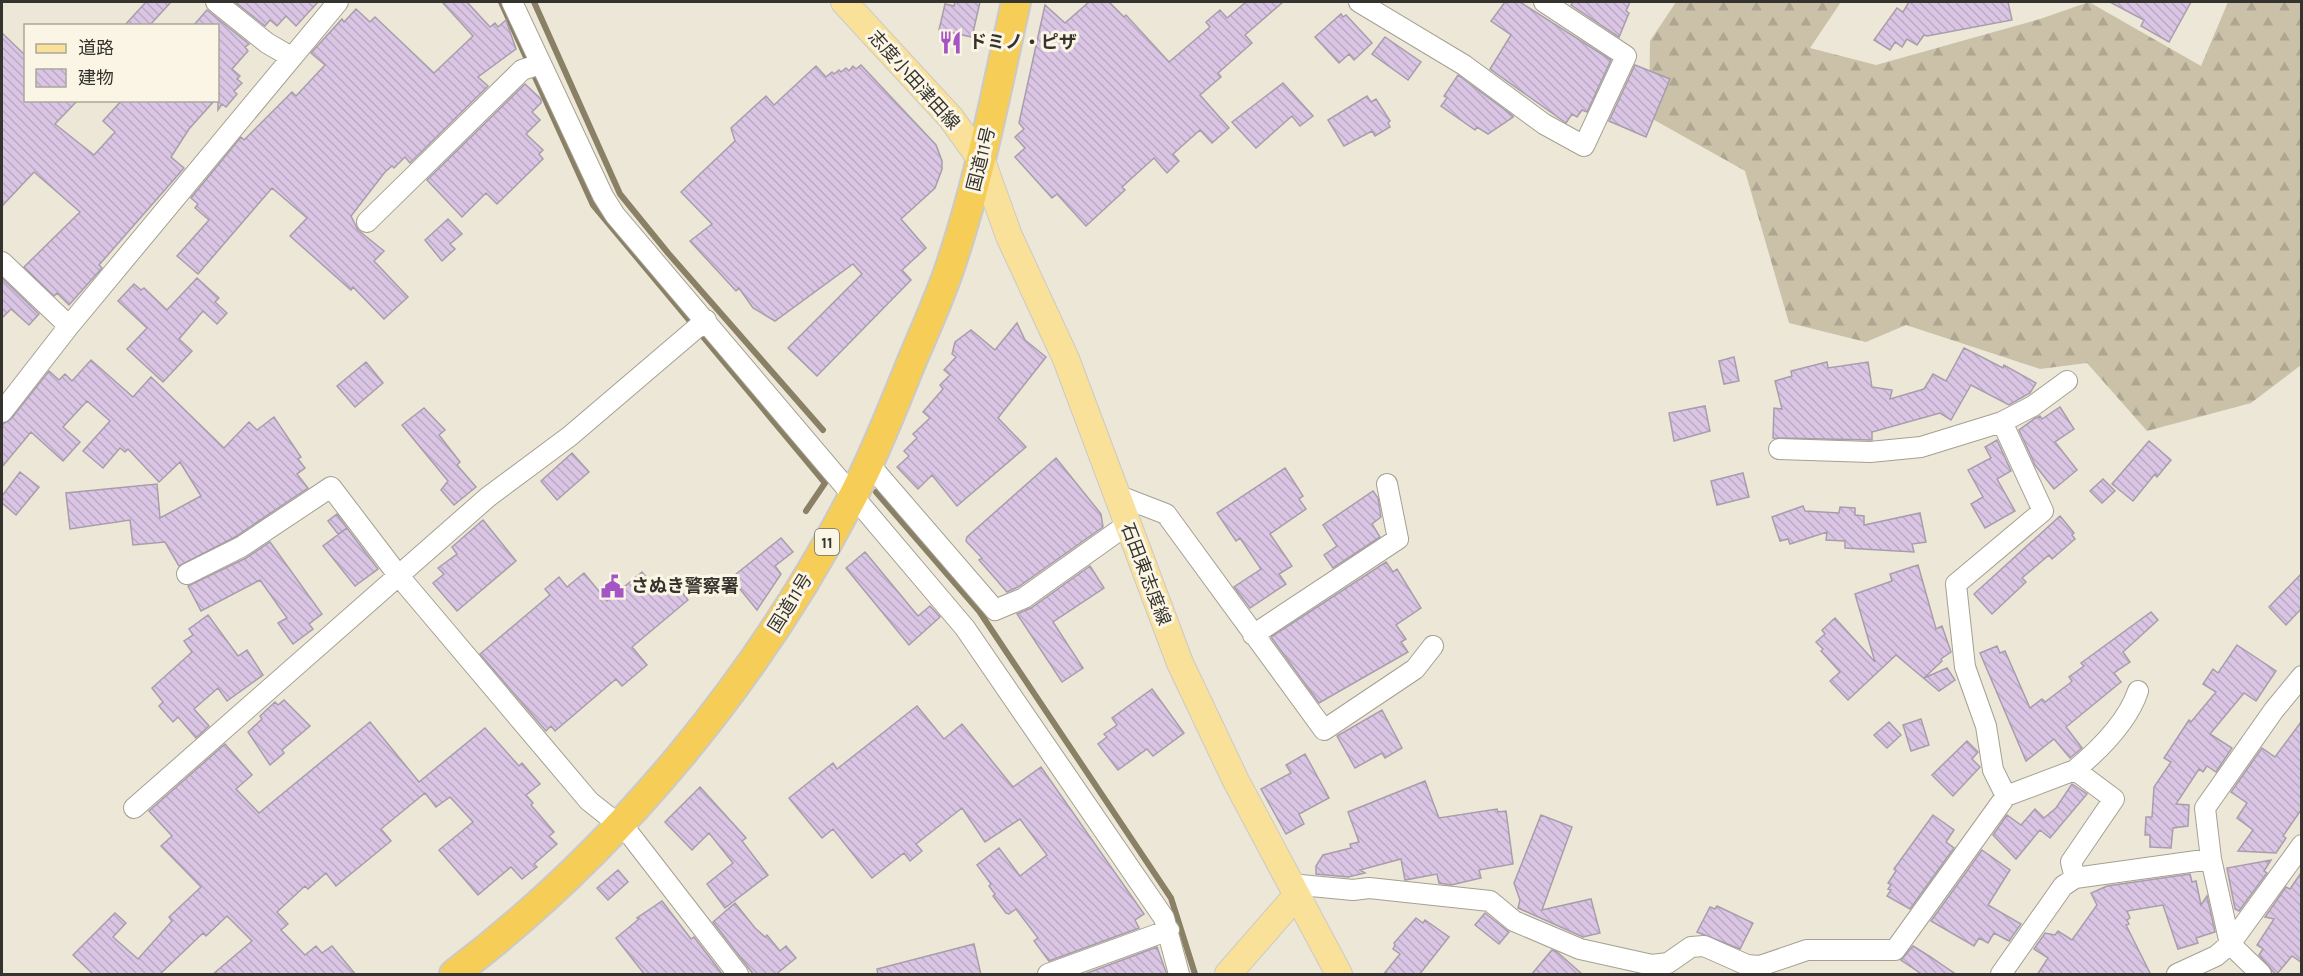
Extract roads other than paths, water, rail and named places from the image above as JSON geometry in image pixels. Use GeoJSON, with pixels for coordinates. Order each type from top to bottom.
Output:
{"type":"FeatureCollection","features":[{"type":"Feature","properties":{"kind":"highway","name":"国道11号"},"geometry":{"type":"LineString","coordinates":[[454,975],[540,901],[619,823],[673,764],[765,644],[853,496],[869,464],[948,273],[982,161],[1016,2]]}},
{"type":"Feature","properties":{"kind":"main road","name":"志度小田津田線"},"geometry":{"type":"LineString","coordinates":[[844,2],[951,118],[982,161]]}},
{"type":"Feature","properties":{"kind":"main road","name":"石田東志度線"},"geometry":{"type":"LineString","coordinates":[[982,161],[1009,237],[1066,359],[1180,663],[1236,781],[1339,975]]}},
{"type":"Feature","properties":{"kind":"main road"},"geometry":{"type":"LineString","coordinates":[[1228,975],[1294,890]]}},
{"type":"Feature","properties":{"kind":"street"},"geometry":{"type":"LineString","coordinates":[[216,2],[267,44],[291,57]]}},
{"type":"Feature","properties":{"kind":"street"},"geometry":{"type":"LineString","coordinates":[[2,412],[69,326],[338,2]]}},
{"type":"Feature","properties":{"kind":"street"},"geometry":{"type":"LineString","coordinates":[[512,2],[603,196],[615,215],[965,628],[1144,888],[1168,930],[1179,975]]}},
{"type":"Feature","properties":{"kind":"street"},"geometry":{"type":"LineString","coordinates":[[1359,2],[1464,65],[1544,124],[1584,146],[1626,57],[1544,2]]}},
{"type":"Feature","properties":{"kind":"street"},"geometry":{"type":"LineString","coordinates":[[368,222],[522,70],[540,64]]}},
{"type":"Feature","properties":{"kind":"street"},"geometry":{"type":"LineString","coordinates":[[2,262],[69,326]]}},
{"type":"Feature","properties":{"kind":"street"},"geometry":{"type":"LineString","coordinates":[[135,808],[488,497],[570,436],[706,321]]}},
{"type":"Feature","properties":{"kind":"street"},"geometry":{"type":"LineString","coordinates":[[1779,449],[1870,452],[1921,447],[2002,422],[2033,406],[2067,381]]}},
{"type":"Feature","properties":{"kind":"street"},"geometry":{"type":"LineString","coordinates":[[2002,422],[2043,511],[1956,584],[1965,667],[1986,726],[1993,770],[2006,796]]}},
{"type":"Feature","properties":{"kind":"street"},"geometry":{"type":"LineString","coordinates":[[869,464],[995,609],[1024,598],[1128,524]]}},
{"type":"Feature","properties":{"kind":"street"},"geometry":{"type":"LineString","coordinates":[[1253,635],[1398,539],[1387,484]]}},
{"type":"Feature","properties":{"kind":"street"},"geometry":{"type":"LineString","coordinates":[[187,574],[241,547],[331,488],[398,575],[590,801],[619,823],[738,975]]}},
{"type":"Feature","properties":{"kind":"street"},"geometry":{"type":"LineString","coordinates":[[1117,495],[1166,514],[1324,730],[1415,669],[1433,646]]}},
{"type":"Feature","properties":{"kind":"street"},"geometry":{"type":"LineString","coordinates":[[2261,975],[2230,944],[2211,860],[2205,807],[2301,676]]}},
{"type":"Feature","properties":{"kind":"street"},"geometry":{"type":"LineString","coordinates":[[1294,890],[1369,888],[1490,901],[1514,921],[1580,949],[1652,965],[1668,963],[1691,947],[1704,946],[1747,965],[1760,966],[1807,950],[1895,950],[2006,796],[2075,770],[2091,757],[2133,706],[2138,691]]}},
{"type":"Feature","properties":{"kind":"street"},"geometry":{"type":"LineString","coordinates":[[2075,770],[2114,799],[2072,862],[2075,878]]}},
{"type":"Feature","properties":{"kind":"street"},"geometry":{"type":"LineString","coordinates":[[2177,975],[2216,956],[2230,944],[2301,845]]}},
{"type":"Feature","properties":{"kind":"street"},"geometry":{"type":"LineString","coordinates":[[2001,975],[2063,886],[2075,878],[2211,860]]}},
{"type":"Feature","properties":{"kind":"street"},"geometry":{"type":"LineString","coordinates":[[1048,975],[1168,930]]}},
{"type":"Feature","properties":{"kind":"waterway"},"geometry":{"type":"LineString","coordinates":[[501,2],[593,205],[825,483],[806,511]]}},
{"type":"Feature","properties":{"kind":"waterway"},"geometry":{"type":"LineString","coordinates":[[534,2],[620,194],[668,253],[823,430]]}},
{"type":"Feature","properties":{"kind":"waterway"},"geometry":{"type":"LineString","coordinates":[[876,492],[979,611],[1171,898],[1195,974]]}},
{"type":"Feature","properties":{"kind":"place","name":"ドミノ・ピザ"},"geometry":{"type":"Point","coordinates":[951,42]}},
{"type":"Feature","properties":{"kind":"place","name":"さぬき警察署"},"geometry":{"type":"Point","coordinates":[613,586]}}]}
